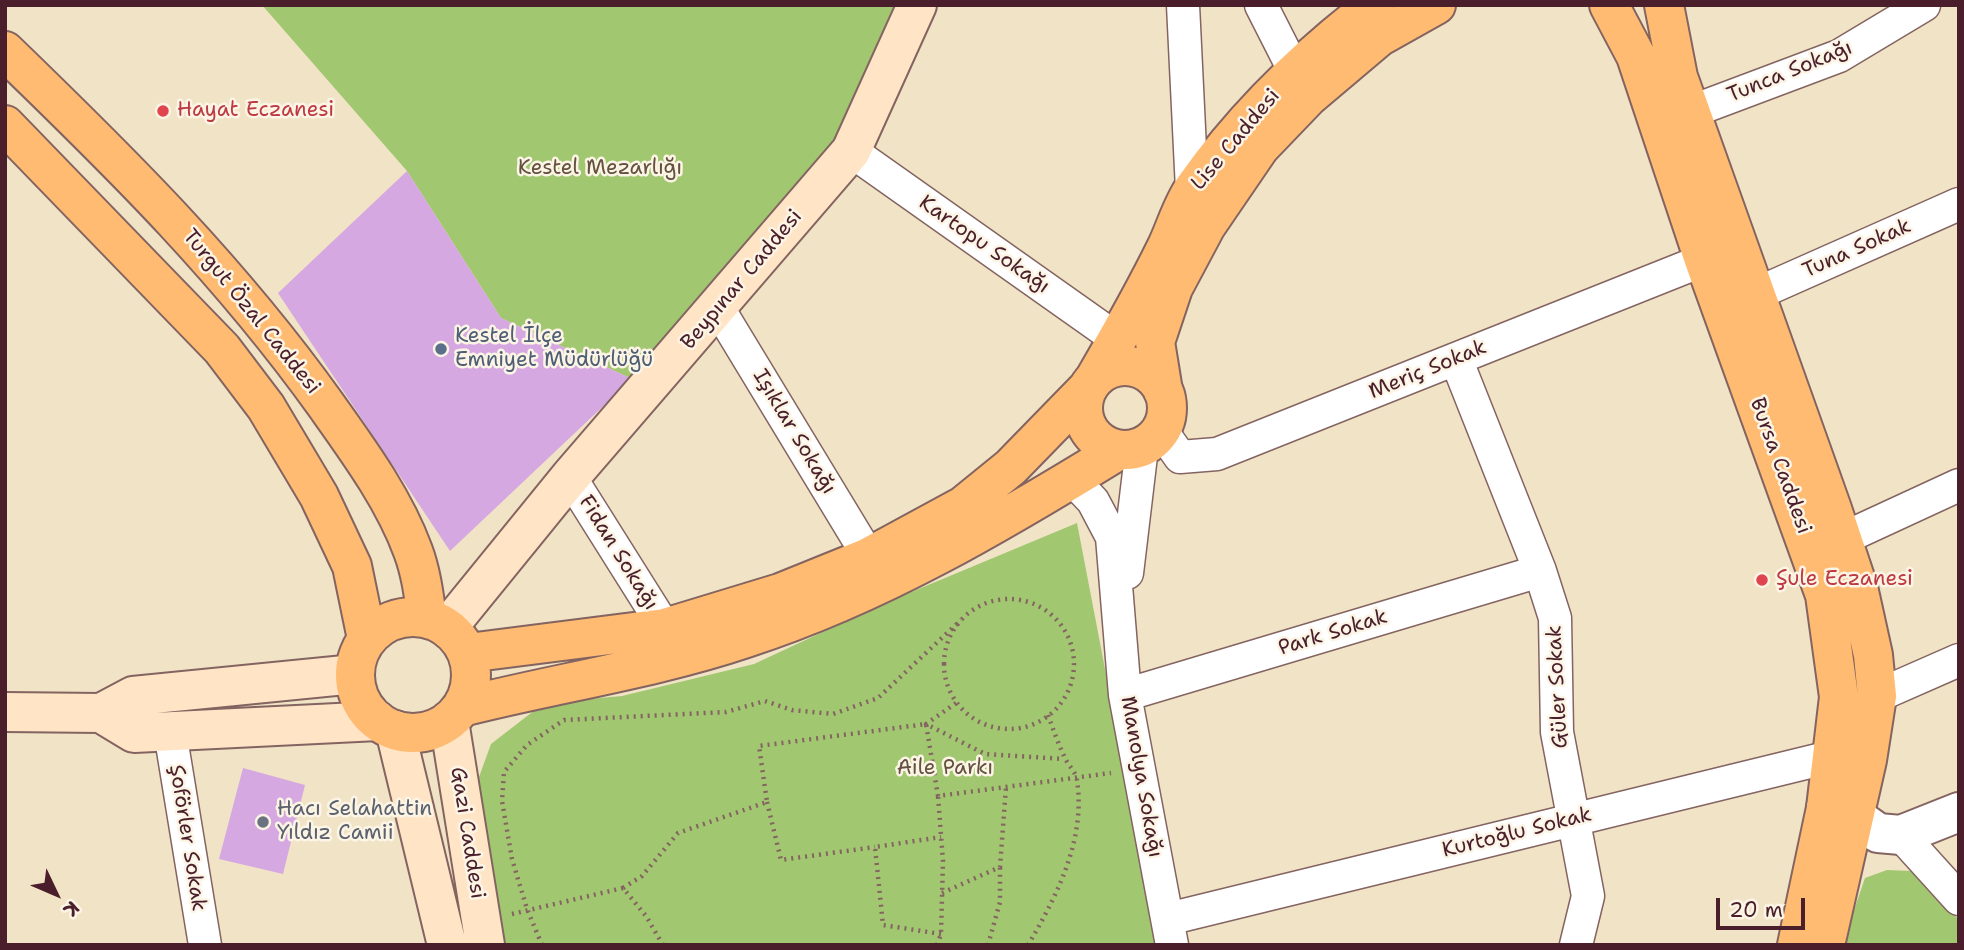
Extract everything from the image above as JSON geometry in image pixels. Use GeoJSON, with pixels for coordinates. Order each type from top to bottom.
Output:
{"type":"FeatureCollection","features":[{"type":"Feature","properties":{"kind":"main road","name":"Beypınar Caddesi"},"geometry":{"type":"LineString","coordinates":[[448,633],[570,477],[851,151],[917,5]]}},
{"type":"Feature","properties":{"kind":"main road","name":"Lise Caddesi"},"geometry":{"type":"LineString","coordinates":[[1091,384],[1167,246],[1192,190],[1247,121],[1295,72],[1323,44],[1374,5]]}},
{"type":"Feature","properties":{"kind":"main road"},"geometry":{"type":"LineString","coordinates":[[100,713],[134,733],[386,726],[423,732],[456,714],[693,654],[803,618],[908,571],[1016,514],[1072,479],[1141,442],[1166,418],[1155,342],[1173,288],[1206,226],[1260,147],[1308,97],[1379,37],[1436,5]]}},
{"type":"Feature","properties":{"kind":"main road","name":"Bursa Caddesi"},"geometry":{"type":"LineString","coordinates":[[1609,5],[1636,56],[1704,260],[1825,595],[1851,758]]}},
{"type":"Feature","properties":{"kind":"main road","name":"Bursa Caddesi"},"geometry":{"type":"LineString","coordinates":[[1664,5],[1678,77],[1842,539],[1858,587],[1873,655],[1877,696],[1851,758],[1840,812],[1825,945]]}},
{"type":"Feature","properties":{"kind":"main road","name":"Turgut Özal Caddesi"},"geometry":{"type":"LineString","coordinates":[[5,51],[186,229],[300,368],[354,443],[403,526],[421,579],[448,633]]}},
{"type":"Feature","properties":{"kind":"main road"},"geometry":{"type":"LineString","coordinates":[[5,125],[222,349],[266,407],[319,496],[352,566],[361,657],[357,692],[366,709],[386,726]]}},
{"type":"Feature","properties":{"kind":"main road"},"geometry":{"type":"LineString","coordinates":[[5,712],[100,713],[133,696],[361,657],[380,626],[397,619],[448,633],[665,628],[780,593],[869,556],[963,506],[1011,467],[1091,384],[1119,366],[1133,367],[1156,380],[1163,391]]}},
{"type":"Feature","properties":{"kind":"main road"},"geometry":{"type":"LineString","coordinates":[[1091,384],[1083,416],[1088,428],[1107,446],[1141,442]]}},
{"type":"Feature","properties":{"kind":"main road"},"geometry":{"type":"LineString","coordinates":[[448,633],[472,671],[470,690],[456,714]]}},
{"type":"Feature","properties":{"kind":"main road","name":"Gazi Caddesi"},"geometry":{"type":"LineString","coordinates":[[456,714],[483,935]]}},
{"type":"Feature","properties":{"kind":"main road","name":"Gazi Caddesi"},"geometry":{"type":"LineString","coordinates":[[386,726],[447,945]]}},
{"type":"Feature","properties":{"kind":"main road","name":"Bursa Caddesi"},"geometry":{"type":"LineString","coordinates":[[1797,945],[1840,812]]}},
{"type":"Feature","properties":{"kind":"street"},"geometry":{"type":"LineString","coordinates":[[1184,5],[1192,190]]}},
{"type":"Feature","properties":{"kind":"street"},"geometry":{"type":"LineString","coordinates":[[1261,5],[1295,72]]}},
{"type":"Feature","properties":{"kind":"street","name":"Tunca Sokağı"},"geometry":{"type":"LineString","coordinates":[[1690,112],[1839,56],[1924,5]]}},
{"type":"Feature","properties":{"kind":"street","name":"Kartopu Sokağı"},"geometry":{"type":"LineString","coordinates":[[851,151],[1117,339]]}},
{"type":"Feature","properties":{"kind":"street","name":"Tuna Sokak"},"geometry":{"type":"LineString","coordinates":[[1756,294],[1959,204]]}},
{"type":"Feature","properties":{"kind":"street","name":"Meriç Sokak"},"geometry":{"type":"LineString","coordinates":[[1141,442],[1180,457],[1217,454],[1704,260]]}},
{"type":"Feature","properties":{"kind":"street","name":"Işıklar Sokağı"},"geometry":{"type":"LineString","coordinates":[[718,308],[869,556]]}},
{"type":"Feature","properties":{"kind":"street","name":"Güler Sokak"},"geometry":{"type":"LineString","coordinates":[[1456,359],[1540,571],[1555,618],[1557,732],[1588,896],[1576,945]]}},
{"type":"Feature","properties":{"kind":"street","name":"Manolya Sokağı"},"geometry":{"type":"LineString","coordinates":[[1118,609],[1128,566],[1141,442]]}},
{"type":"Feature","properties":{"kind":"street","name":"Fidan Sokağı"},"geometry":{"type":"LineString","coordinates":[[570,477],[665,628]]}},
{"type":"Feature","properties":{"kind":"street","name":"Manolya Sokağı"},"geometry":{"type":"LineString","coordinates":[[1072,479],[1093,501],[1112,537],[1125,695],[1170,932]]}},
{"type":"Feature","properties":{"kind":"street"},"geometry":{"type":"LineString","coordinates":[[1842,539],[1959,485]]}},
{"type":"Feature","properties":{"kind":"street","name":"Park Sokak"},"geometry":{"type":"LineString","coordinates":[[1125,695],[1540,571]]}},
{"type":"Feature","properties":{"kind":"street"},"geometry":{"type":"LineString","coordinates":[[1877,696],[1959,660]]}},
{"type":"Feature","properties":{"kind":"street","name":"Şoförler Sokak"},"geometry":{"type":"LineString","coordinates":[[170,732],[205,945]]}},
{"type":"Feature","properties":{"kind":"street","name":"Kurtoğlu Sokak"},"geometry":{"type":"LineString","coordinates":[[1170,932],[1573,820],[1851,758]]}},
{"type":"Feature","properties":{"kind":"street"},"geometry":{"type":"LineString","coordinates":[[1840,812],[1878,833],[1901,835],[1959,812]]}},
{"type":"Feature","properties":{"kind":"street"},"geometry":{"type":"LineString","coordinates":[[1901,835],[1959,899]]}},
{"type":"Feature","properties":{"kind":"path"},"geometry":{"type":"LineString","coordinates":[[542,945],[527,909],[512,859],[502,801],[504,772],[527,745],[564,720],[726,712],[765,701],[792,710],[833,714],[878,698],[961,620],[979,606],[1000,599],[1023,600],[1044,608],[1060,623],[1070,641],[1074,661],[1071,682],[1063,700],[1048,715],[1030,726],[1010,729],[989,726],[971,717],[956,703],[946,682],[944,660],[949,639],[961,620]]}},
{"type":"Feature","properties":{"kind":"path"},"geometry":{"type":"LineString","coordinates":[[941,838],[782,860],[767,802],[759,746],[926,724],[956,703]]}},
{"type":"Feature","properties":{"kind":"path"},"geometry":{"type":"LineString","coordinates":[[1028,945],[1050,908],[1072,854],[1077,778],[1064,759],[1048,715]]}},
{"type":"Feature","properties":{"kind":"path"},"geometry":{"type":"LineString","coordinates":[[926,724],[985,754],[1064,759]]}},
{"type":"Feature","properties":{"kind":"path"},"geometry":{"type":"LineString","coordinates":[[926,724],[938,796],[941,838],[941,934],[937,945]]}},
{"type":"Feature","properties":{"kind":"path"},"geometry":{"type":"LineString","coordinates":[[938,796],[1139,769]]}},
{"type":"Feature","properties":{"kind":"path"},"geometry":{"type":"LineString","coordinates":[[988,945],[1000,902],[1006,787]]}},
{"type":"Feature","properties":{"kind":"path"},"geometry":{"type":"LineString","coordinates":[[483,935],[527,909],[623,888],[642,876],[678,833],[767,802]]}},
{"type":"Feature","properties":{"kind":"path"},"geometry":{"type":"LineString","coordinates":[[875,847],[883,925],[941,934]]}},
{"type":"Feature","properties":{"kind":"path"},"geometry":{"type":"LineString","coordinates":[[942,893],[1000,867]]}},
{"type":"Feature","properties":{"kind":"path"},"geometry":{"type":"LineString","coordinates":[[623,888],[646,916],[663,945]]}},
{"type":"Feature","properties":{"kind":"green space","name":"Kestel Mezarlığı"},"geometry":{"type":"Polygon","coordinates":[[[262,5],[898,5],[839,145],[632,379],[501,318],[407,171],[262,5]]]}},
{"type":"Feature","properties":{"kind":"green space","name":"Aile Parkı"},"geometry":{"type":"Polygon","coordinates":[[[1077,523],[1158,945],[504,945],[475,788],[491,744],[544,703],[622,696],[754,664],[885,603],[1077,523]]]}},
{"type":"Feature","properties":{"kind":"green space"},"geometry":{"type":"Polygon","coordinates":[[[1887,870],[1912,871],[1959,920],[1959,945],[1842,945],[1865,878],[1887,870]]]}},
{"type":"Feature","properties":{"kind":"building","name":"Kestel İlçe Emniyet Müdürlüğü"},"geometry":{"type":"Polygon","coordinates":[[[407,171],[501,318],[632,379],[450,551],[278,293],[407,171]]]}},
{"type":"Feature","properties":{"kind":"building","name":"Hacı Selahattin Yıldız Camii"},"geometry":{"type":"Polygon","coordinates":[[[243,768],[305,785],[283,874],[219,859],[243,768]]]}},
{"type":"Feature","properties":{"kind":"place","name":"Hayat Eczanesi"},"geometry":{"type":"Point","coordinates":[163,111]}},
{"type":"Feature","properties":{"kind":"place","name":"Kestel İlçe Emniyet Müdürlüğü"},"geometry":{"type":"Point","coordinates":[441,349]}},
{"type":"Feature","properties":{"kind":"place","name":"Şule Eczanesi"},"geometry":{"type":"Point","coordinates":[1762,580]}},
{"type":"Feature","properties":{"kind":"place","name":"Hacı Selahattin Yıldız Camii"},"geometry":{"type":"Point","coordinates":[263,822]}}]}
